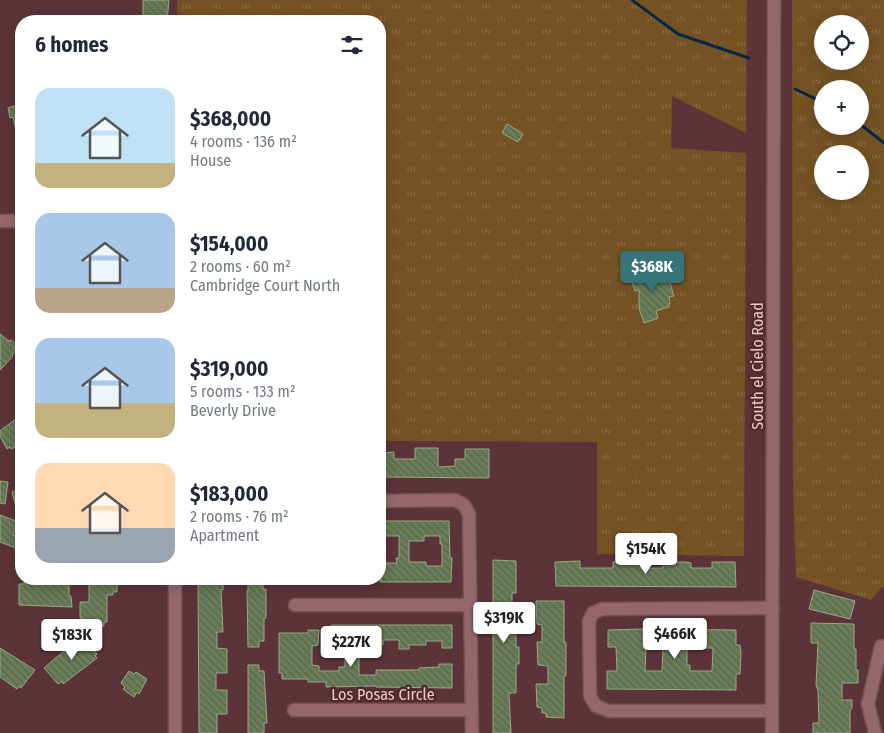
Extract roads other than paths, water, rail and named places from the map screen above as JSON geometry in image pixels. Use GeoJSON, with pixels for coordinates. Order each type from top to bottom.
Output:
{"type":"FeatureCollection","features":[{"type":"Feature","properties":{"kind":"street","name":"South el Cielo Road"},"geometry":{"type":"LineString","coordinates":[[772,733],[774,0]]}},
{"type":"Feature","properties":{"kind":"street"},"geometry":{"type":"LineString","coordinates":[[0,221],[15,221]]}},
{"type":"Feature","properties":{"kind":"street"},"geometry":{"type":"LineString","coordinates":[[386,500],[455,500],[464,505],[469,514],[472,733]]}},
{"type":"Feature","properties":{"kind":"street"},"geometry":{"type":"LineString","coordinates":[[175,585],[175,733]]}},
{"type":"Feature","properties":{"kind":"street"},"geometry":{"type":"LineString","coordinates":[[295,605],[471,605]]}},
{"type":"Feature","properties":{"kind":"street"},"geometry":{"type":"LineString","coordinates":[[772,608],[602,609],[593,613],[589,621],[590,696],[596,706],[609,711],[772,711]]}},
{"type":"Feature","properties":{"kind":"street"},"geometry":{"type":"LineString","coordinates":[[875,733],[868,704],[881,646]]}},
{"type":"Feature","properties":{"kind":"street","name":"Los Posas Circle"},"geometry":{"type":"LineString","coordinates":[[294,710],[471,710]]}},
{"type":"Feature","properties":{"kind":"waterway"},"geometry":{"type":"LineString","coordinates":[[632,0],[678,34],[749,58]]}},
{"type":"Feature","properties":{"kind":"waterway"},"geometry":{"type":"LineString","coordinates":[[795,89],[814,98]]}},
{"type":"Feature","properties":{"kind":"waterway"},"geometry":{"type":"LineString","coordinates":[[869,131],[884,143]]}}]}
